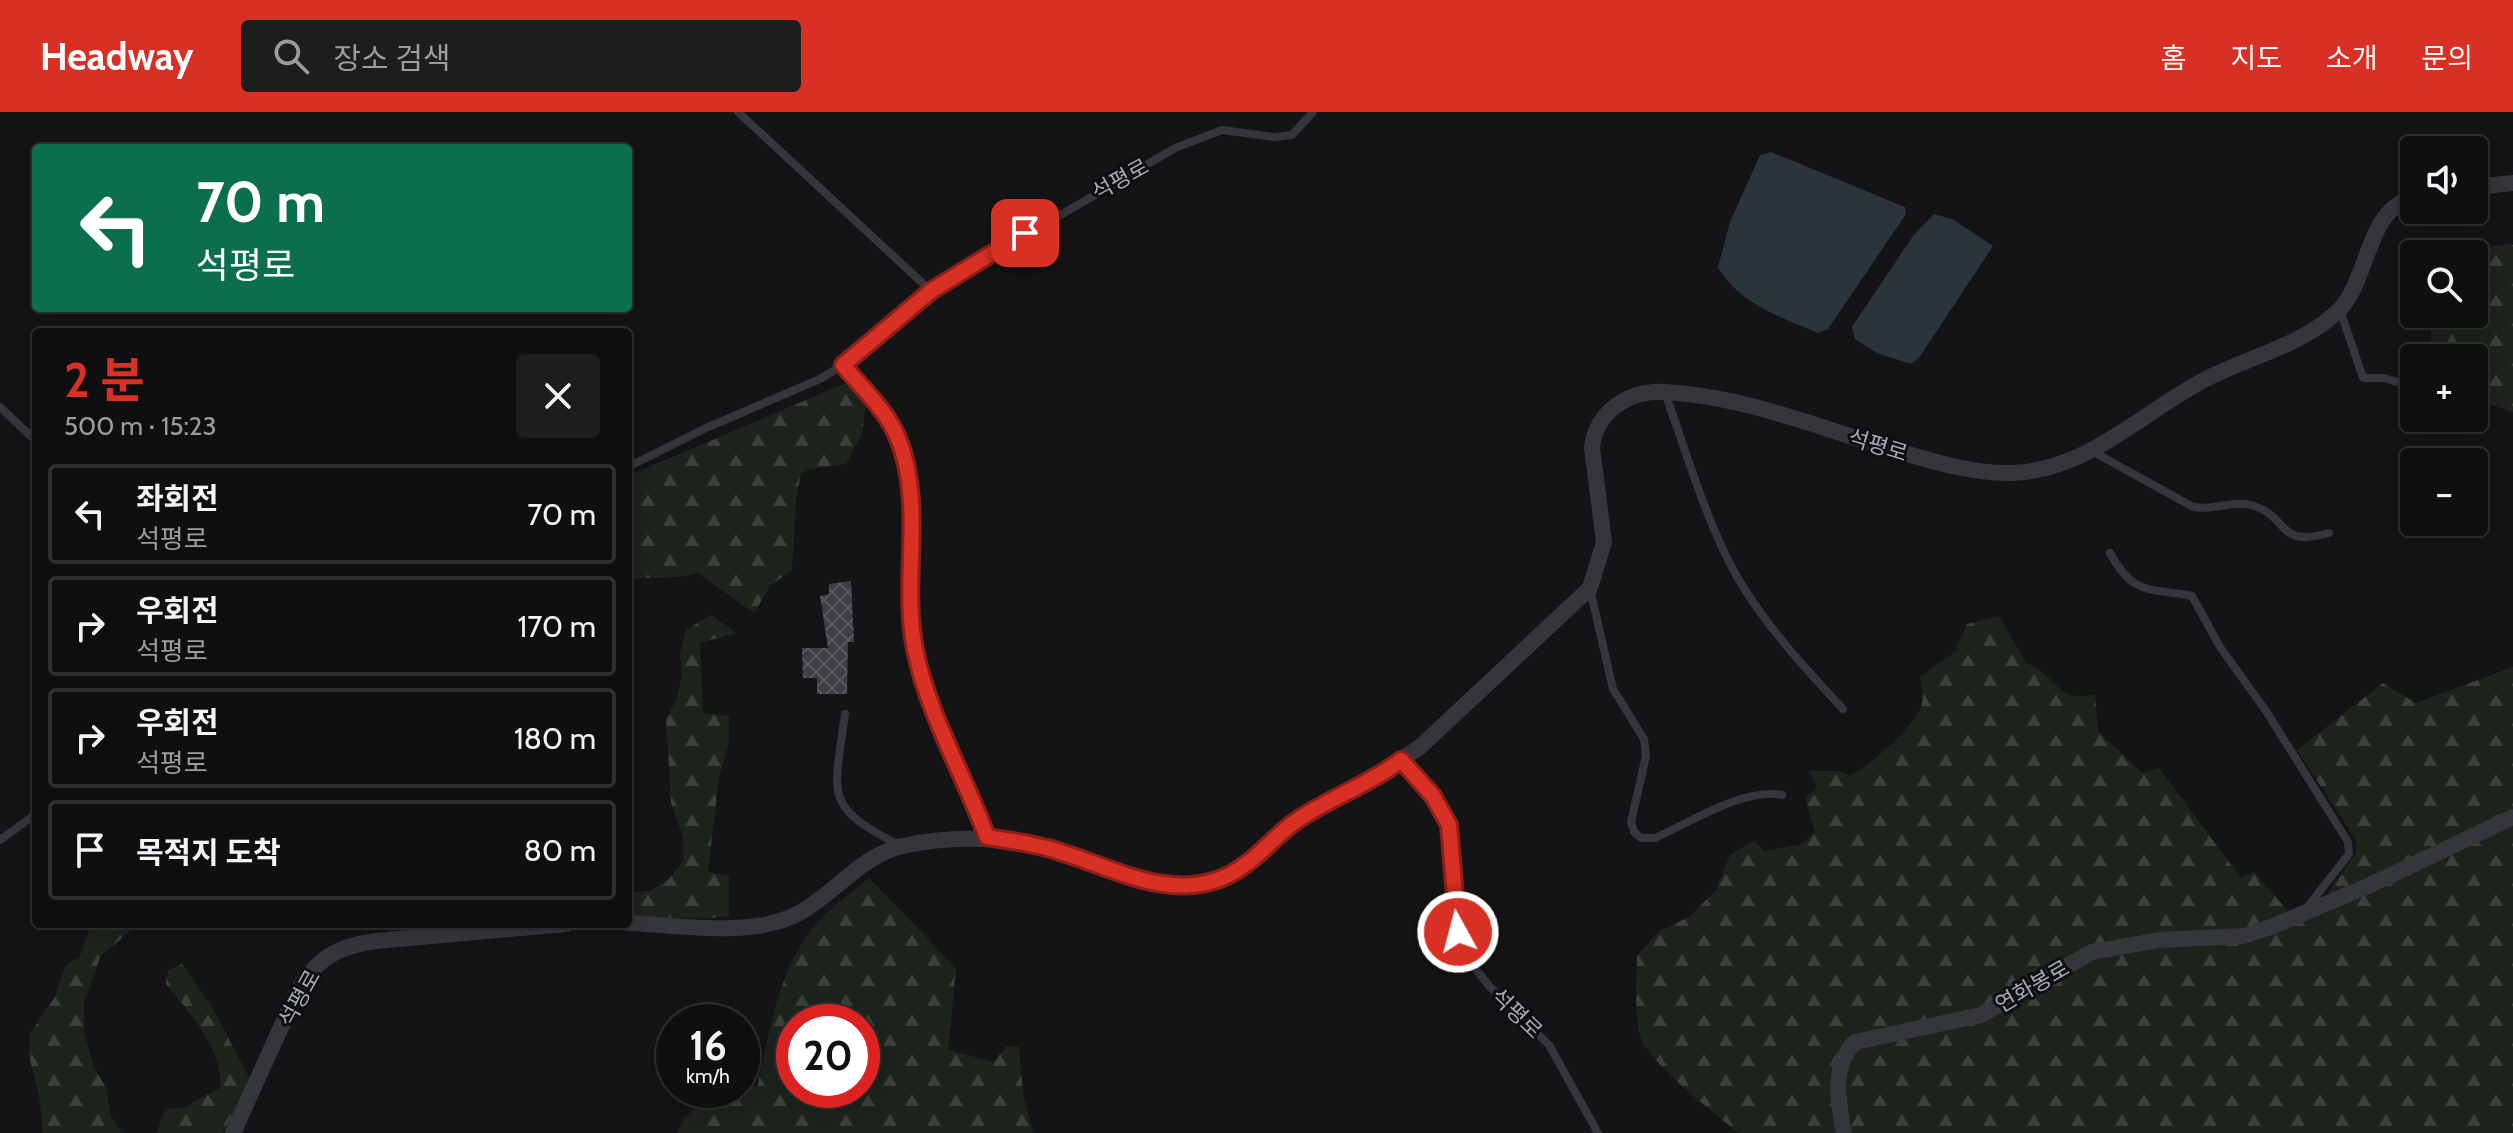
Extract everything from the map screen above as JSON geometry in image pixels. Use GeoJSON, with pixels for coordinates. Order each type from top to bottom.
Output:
{"type":"FeatureCollection","features":[{"type":"Feature","properties":{"kind":"street"},"geometry":{"type":"LineString","coordinates":[[2488,186],[2513,183]]}},
{"type":"Feature","properties":{"kind":"street","name":"석평로"},"geometry":{"type":"LineString","coordinates":[[632,923],[741,927],[778,922],[801,911],[881,853],[902,846],[987,837],[1046,848],[1144,881],[1179,886],[1227,876],[1257,858],[1295,821],[1401,760],[1563,616],[1590,588],[1604,542],[1592,448],[1593,432],[1603,415],[1621,402],[1640,395],[1664,392],[1754,408],[1918,457],[1985,472],[2015,473],[2049,467],[2091,451],[2203,380],[2314,328],[2340,309],[2352,292],[2382,221],[2392,207],[2400,204]]}},
{"type":"Feature","properties":{"kind":"street","name":"연화봉로"},"geometry":{"type":"LineString","coordinates":[[1844,1133],[1838,1103],[1839,1068],[1846,1051],[1855,1042],[1981,1015],[2092,952],[2159,940],[2243,936],[2302,914],[2513,817]]}},
{"type":"Feature","properties":{"kind":"street","name":"석평로"},"geometry":{"type":"LineString","coordinates":[[233,1133],[297,992],[308,972],[326,955],[349,944],[521,928]]}},
{"type":"Feature","properties":{"kind":"lane"},"geometry":{"type":"LineString","coordinates":[[738,112],[931,291]]}},
{"type":"Feature","properties":{"kind":"lane","name":"석평로"},"geometry":{"type":"LineString","coordinates":[[632,465],[706,428],[798,390],[843,365],[931,291],[1089,196],[1198,137],[1222,130],[1274,137],[1292,135],[1313,112]]}},
{"type":"Feature","properties":{"kind":"lane"},"geometry":{"type":"LineString","coordinates":[[2340,309],[2363,378],[2384,378],[2400,383]]}},
{"type":"Feature","properties":{"kind":"lane"},"geometry":{"type":"LineString","coordinates":[[843,365],[883,412],[902,452],[912,538],[910,573],[915,649],[924,683],[987,837]]}},
{"type":"Feature","properties":{"kind":"lane"},"geometry":{"type":"LineString","coordinates":[[1664,392],[1719,540],[1737,577],[1783,641],[1843,709]]}},
{"type":"Feature","properties":{"kind":"lane"},"geometry":{"type":"LineString","coordinates":[[0,407],[32,437]]}},
{"type":"Feature","properties":{"kind":"lane"},"geometry":{"type":"LineString","coordinates":[[2091,451],[2193,507],[2207,510],[2250,505],[2267,514],[2292,536],[2305,540],[2329,533]]}},
{"type":"Feature","properties":{"kind":"lane"},"geometry":{"type":"LineString","coordinates":[[2110,553],[2132,584],[2159,593],[2192,596],[2198,603],[2220,647],[2250,687],[2348,842],[2349,854],[2302,914]]}},
{"type":"Feature","properties":{"kind":"lane","name":"석평로"},"geometry":{"type":"LineString","coordinates":[[1590,588],[1613,689],[1644,739],[1646,756],[1631,822],[1634,832],[1641,838],[1655,838],[1751,796],[1769,792],[1782,795]]}},
{"type":"Feature","properties":{"kind":"lane"},"geometry":{"type":"LineString","coordinates":[[845,714],[837,784],[840,803],[852,818],[902,846]]}},
{"type":"Feature","properties":{"kind":"lane","name":"석평로"},"geometry":{"type":"LineString","coordinates":[[1401,760],[1433,796],[1449,825],[1458,932],[1472,964],[1489,986],[1549,1045],[1598,1133]]}},
{"type":"Feature","properties":{"kind":"lane"},"geometry":{"type":"LineString","coordinates":[[0,840],[32,817]]}},
{"type":"Feature","properties":{"kind":"green space"},"geometry":{"type":"Polygon","coordinates":[[[2513,245],[2513,412],[2488,404],[2488,344],[2432,344],[2430,328],[2488,328],[2488,247],[2513,245]]]}},
{"type":"Feature","properties":{"kind":"green space"},"geometry":{"type":"Polygon","coordinates":[[[846,383],[866,404],[862,434],[846,464],[810,469],[801,474],[796,499],[792,570],[770,586],[754,613],[698,573],[632,579],[632,474],[846,383]]]}},
{"type":"Feature","properties":{"kind":"green space"},"geometry":{"type":"Polygon","coordinates":[[[711,615],[737,633],[700,643],[703,713],[729,716],[729,742],[719,778],[708,872],[729,876],[729,916],[632,917],[632,892],[650,891],[668,880],[683,861],[683,837],[671,803],[666,718],[676,701],[682,676],[680,655],[686,630],[711,615]]]}},
{"type":"Feature","properties":{"kind":"green space"},"geometry":{"type":"Polygon","coordinates":[[[1999,616],[2026,663],[2064,692],[2082,696],[2095,694],[2098,731],[2142,773],[2159,768],[2240,877],[2254,872],[2298,922],[2330,909],[2328,892],[2356,853],[2356,840],[2297,750],[2383,683],[2416,703],[2513,667],[2513,1133],[1739,1133],[1687,1091],[1650,1054],[1643,1043],[1638,1024],[1637,956],[1659,931],[1689,917],[1716,890],[1730,855],[1754,840],[1764,851],[1802,844],[1815,832],[1805,798],[1817,787],[1810,771],[1840,771],[1850,776],[1880,754],[1919,712],[1923,697],[1920,677],[1955,652],[1967,624],[1999,616]]]}},
{"type":"Feature","properties":{"kind":"green space"},"geometry":{"type":"Polygon","coordinates":[[[869,878],[956,968],[948,1050],[993,1062],[1007,1046],[1019,1047],[1023,1093],[1033,1133],[677,1133],[685,1117],[697,1108],[760,1108],[760,1073],[776,1005],[776,1108],[880,1108],[880,1004],[776,1004],[793,959],[804,940],[835,905],[869,878]]]}},
{"type":"Feature","properties":{"kind":"green space"},"geometry":{"type":"Polygon","coordinates":[[[90,928],[133,928],[100,957],[84,1004],[84,1032],[93,1065],[106,1087],[111,1117],[121,1132],[126,1133],[43,1133],[39,1095],[29,1056],[30,1033],[55,997],[65,967],[80,956],[90,928]]]}},
{"type":"Feature","properties":{"kind":"green space"},"geometry":{"type":"Polygon","coordinates":[[[182,964],[213,1009],[251,1081],[223,1133],[152,1133],[157,1132],[165,1109],[183,1108],[220,1088],[220,1074],[211,1046],[166,984],[168,970],[182,964]]]}},
{"type":"Feature","properties":{"kind":"shaded area"},"geometry":{"type":"Polygon","coordinates":[[[1771,152],[1905,207],[1906,214],[1828,329],[1818,333],[1749,300],[1737,291],[1718,267],[1730,222],[1760,155],[1771,152]]]}},
{"type":"Feature","properties":{"kind":"shaded area"},"geometry":{"type":"Polygon","coordinates":[[[1934,214],[1952,219],[1993,246],[1919,358],[1911,364],[1877,353],[1855,339],[1852,327],[1913,236],[1934,214]]]}},
{"type":"Feature","properties":{"kind":"building"},"geometry":{"type":"Polygon","coordinates":[[[851,581],[854,642],[848,642],[847,694],[817,694],[817,678],[803,678],[802,648],[828,648],[820,596],[829,594],[829,584],[851,581]]]}},
{"type":"Feature","properties":{"kind":"route"},"geometry":{"type":"LineString","coordinates":[[1025,233],[931,291],[876,334],[843,365],[883,412],[897,435],[909,495],[915,649],[924,683],[987,837],[1046,848],[1144,881],[1179,886],[1204,883],[1227,876],[1257,858],[1295,821],[1401,760],[1433,796],[1449,825],[1458,932]]}}]}
